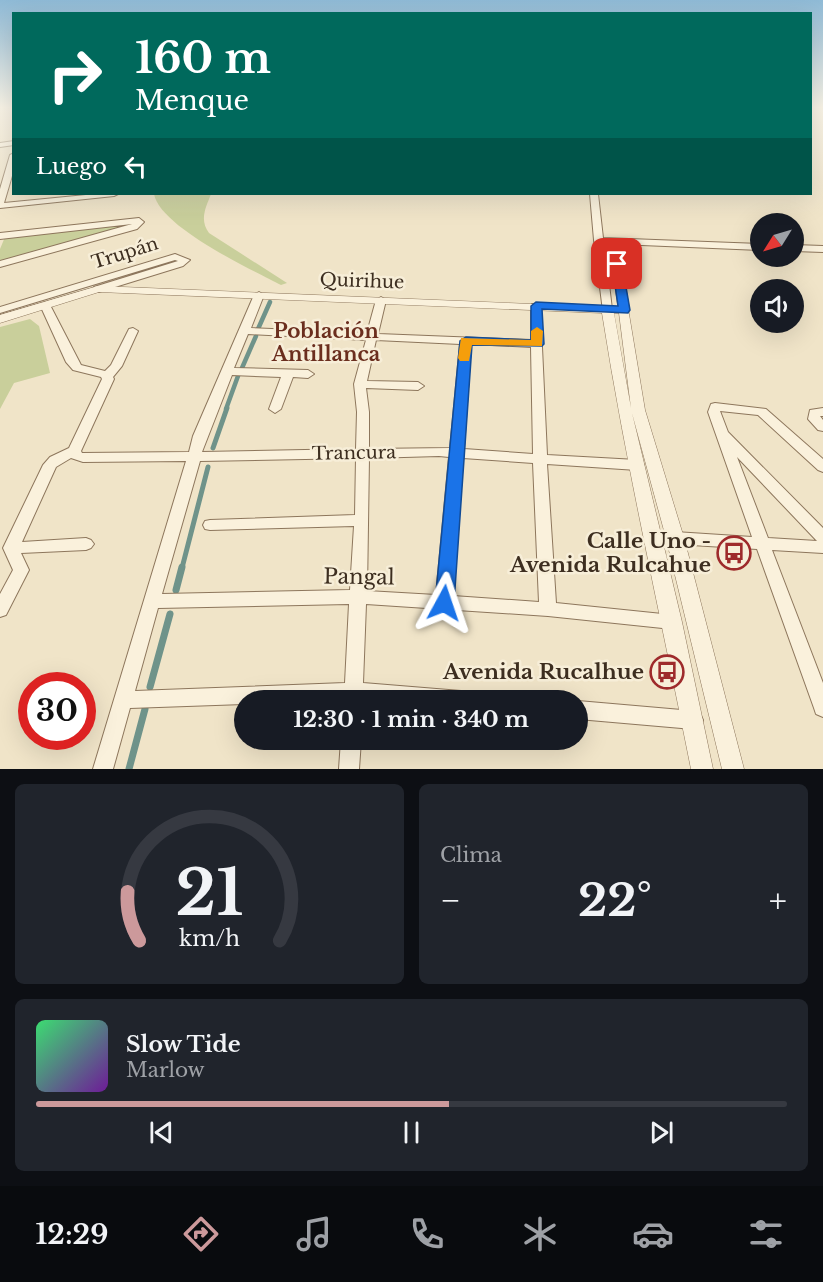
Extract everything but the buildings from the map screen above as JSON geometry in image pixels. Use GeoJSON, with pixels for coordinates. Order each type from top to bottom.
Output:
{"type":"FeatureCollection","features":[{"type":"Feature","properties":{"kind":"street"},"geometry":{"type":"LineString","coordinates":[[10,180],[0,204],[103,195]]}},
{"type":"Feature","properties":{"kind":"street"},"geometry":{"type":"LineString","coordinates":[[594,195],[607,309],[624,410],[672,621],[702,769]]}},
{"type":"Feature","properties":{"kind":"street"},"geometry":{"type":"LineString","coordinates":[[0,236],[132,220],[140,223],[134,227],[0,264]]}},
{"type":"Feature","properties":{"kind":"street"},"geometry":{"type":"LineString","coordinates":[[598,240],[750,247]]}},
{"type":"Feature","properties":{"kind":"street"},"geometry":{"type":"LineString","coordinates":[[613,241],[638,410],[675,538],[732,769]]}},
{"type":"Feature","properties":{"kind":"street"},"geometry":{"type":"LineString","coordinates":[[804,248],[823,249]]}},
{"type":"Feature","properties":{"kind":"street","name":"Trupán"},"geometry":{"type":"LineString","coordinates":[[175,257],[185,260],[180,264],[2,316],[175,257]]}},
{"type":"Feature","properties":{"kind":"street","name":"Quirihue"},"geometry":{"type":"LineString","coordinates":[[98,289],[624,310]]}},
{"type":"Feature","properties":{"kind":"street"},"geometry":{"type":"LineString","coordinates":[[104,769],[208,414],[259,295]]}},
{"type":"Feature","properties":{"kind":"street"},"geometry":{"type":"LineString","coordinates":[[353,690],[356,597],[362,520],[363,412],[360,384],[381,300]]}},
{"type":"Feature","properties":{"kind":"street"},"geometry":{"type":"LineString","coordinates":[[45,305],[77,368],[107,376]]}},
{"type":"Feature","properties":{"kind":"street"},"geometry":{"type":"LineString","coordinates":[[536,306],[540,458],[548,609]]}},
{"type":"Feature","properties":{"kind":"street"},"geometry":{"type":"LineString","coordinates":[[0,610],[21,570],[21,565],[13,556],[11,548],[50,465],[74,451],[108,379],[107,376],[116,366],[133,331]]}},
{"type":"Feature","properties":{"kind":"street"},"geometry":{"type":"LineString","coordinates":[[244,332],[537,344]]}},
{"type":"Feature","properties":{"kind":"street"},"geometry":{"type":"LineString","coordinates":[[444,603],[466,341]]}},
{"type":"Feature","properties":{"kind":"street"},"geometry":{"type":"LineString","coordinates":[[227,371],[308,374]]}},
{"type":"Feature","properties":{"kind":"street"},"geometry":{"type":"LineString","coordinates":[[275,408],[288,374]]}},
{"type":"Feature","properties":{"kind":"street"},"geometry":{"type":"LineString","coordinates":[[360,384],[418,386]]}},
{"type":"Feature","properties":{"kind":"street"},"geometry":{"type":"LineString","coordinates":[[823,467],[762,412],[715,407],[714,412],[721,432],[823,708]]}},
{"type":"Feature","properties":{"kind":"street"},"geometry":{"type":"LineString","coordinates":[[819,412],[814,419],[823,427]]}},
{"type":"Feature","properties":{"kind":"street"},"geometry":{"type":"LineString","coordinates":[[721,432],[823,537]]}},
{"type":"Feature","properties":{"kind":"street","name":"Trancura"},"geometry":{"type":"LineString","coordinates":[[74,451],[77,456],[84,458],[457,453],[637,465]]}},
{"type":"Feature","properties":{"kind":"street"},"geometry":{"type":"LineString","coordinates":[[210,525],[362,520]]}},
{"type":"Feature","properties":{"kind":"street"},"geometry":{"type":"LineString","coordinates":[[653,536],[823,547]]}},
{"type":"Feature","properties":{"kind":"street"},"geometry":{"type":"LineString","coordinates":[[11,548],[86,544]]}},
{"type":"Feature","properties":{"kind":"street","name":"Pangal"},"geometry":{"type":"LineString","coordinates":[[152,601],[356,597],[548,609],[672,621]]}},
{"type":"Feature","properties":{"kind":"street"},"geometry":{"type":"LineString","coordinates":[[123,700],[234,698]]}},
{"type":"Feature","properties":{"kind":"street"},"geometry":{"type":"LineString","coordinates":[[588,711],[693,720]]}},
{"type":"Feature","properties":{"kind":"street"},"geometry":{"type":"LineString","coordinates":[[349,769],[350,750]]}},
{"type":"Feature","properties":{"kind":"green space"},"geometry":{"type":"Polygon","coordinates":[[[154,195],[211,195],[204,218],[209,233],[287,283],[281,285],[209,246],[172,220],[160,207],[154,195]]]}},
{"type":"Feature","properties":{"kind":"green space"},"geometry":{"type":"Polygon","coordinates":[[[135,223],[0,262],[0,249],[5,237],[135,223]]]}},
{"type":"Feature","properties":{"kind":"green space"},"geometry":{"type":"Polygon","coordinates":[[[30,319],[39,326],[50,373],[14,383],[0,409],[0,327],[30,319]]]}},
{"type":"Feature","properties":{"kind":"waterway"},"geometry":{"type":"LineString","coordinates":[[258,329],[270,302]]}},
{"type":"Feature","properties":{"kind":"waterway"},"geometry":{"type":"LineString","coordinates":[[242,368],[256,336]]}},
{"type":"Feature","properties":{"kind":"waterway"},"geometry":{"type":"LineString","coordinates":[[226,409],[238,376]]}},
{"type":"Feature","properties":{"kind":"waterway"},"geometry":{"type":"LineString","coordinates":[[213,448],[227,408]]}},
{"type":"Feature","properties":{"kind":"waterway"},"geometry":{"type":"LineString","coordinates":[[182,568],[208,467]]}},
{"type":"Feature","properties":{"kind":"waterway"},"geometry":{"type":"LineString","coordinates":[[176,590],[182,567]]}},
{"type":"Feature","properties":{"kind":"waterway"},"geometry":{"type":"LineString","coordinates":[[150,687],[170,614]]}},
{"type":"Feature","properties":{"kind":"waterway"},"geometry":{"type":"LineString","coordinates":[[129,769],[145,709]]}},
{"type":"Feature","properties":{"kind":"slow traffic"},"geometry":{"type":"LineString","coordinates":[[464,358],[466,341],[537,344],[537,331]]}},
{"type":"Feature","properties":{"kind":"place","name":"Calle Uno - Avenida Rulcahue"},"geometry":{"type":"Point","coordinates":[734,553]}},
{"type":"Feature","properties":{"kind":"place","name":"Avenida Rucalhue"},"geometry":{"type":"Point","coordinates":[667,672]}},
{"type":"Feature","properties":{"kind":"district","name":"Población Antillanca"},"geometry":{"type":"Point","coordinates":[326,342]}},
{"type":"Feature","properties":{"kind":"route"},"geometry":{"type":"LineString","coordinates":[[444,603],[466,341],[537,344],[536,306],[624,310],[617,264]]}}]}
